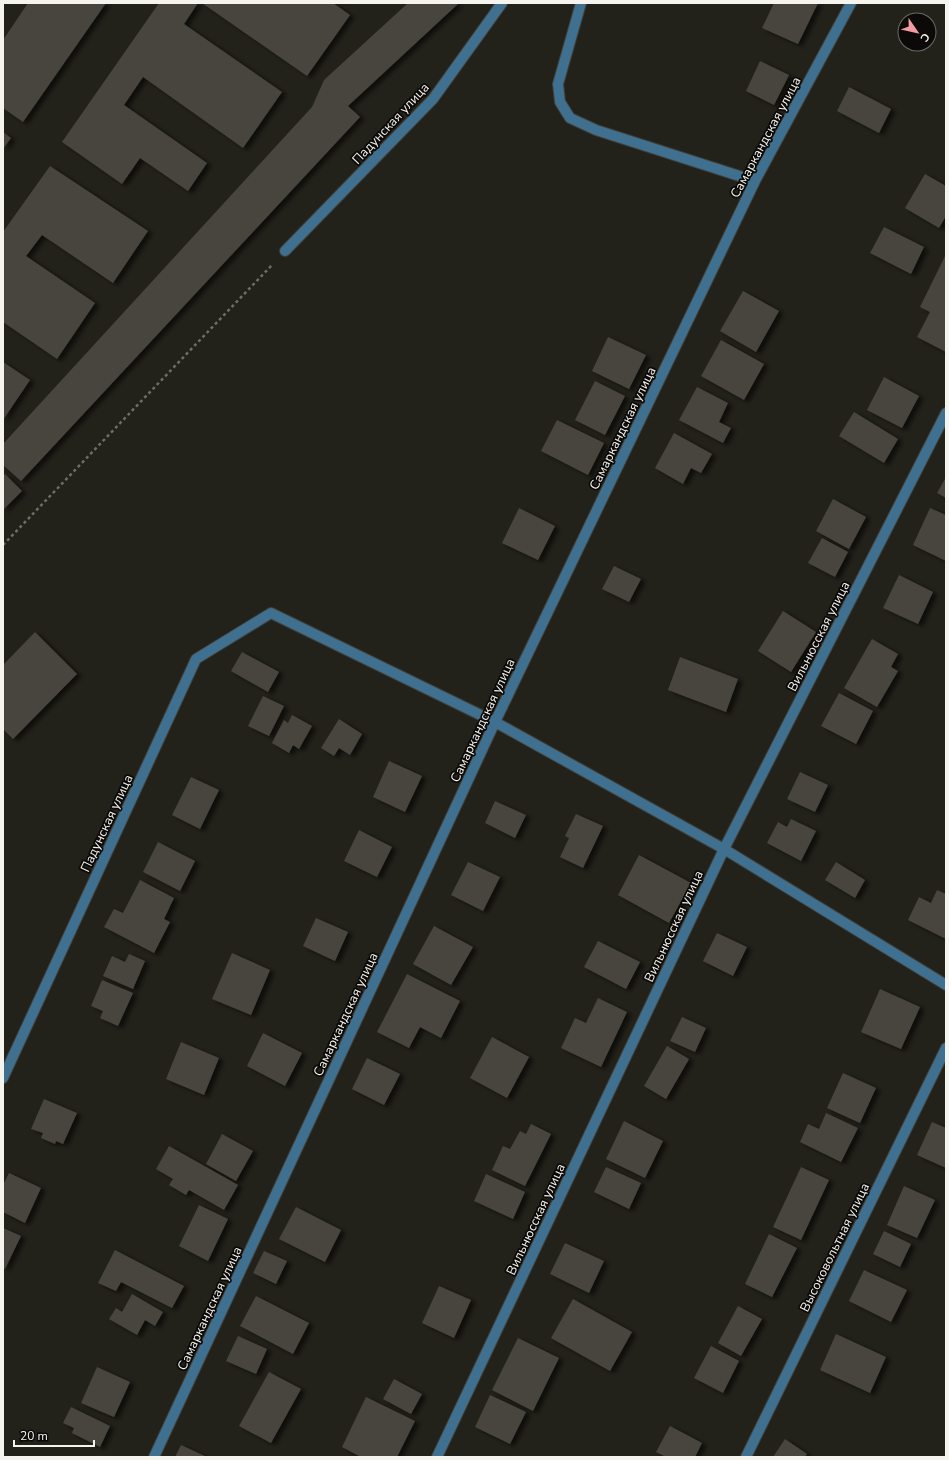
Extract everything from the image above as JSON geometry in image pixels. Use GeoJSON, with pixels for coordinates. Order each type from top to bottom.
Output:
{"type":"FeatureCollection","features":[{"type":"Feature","properties":{"kind":"street","name":"Падунская улица"},"geometry":{"type":"LineString","coordinates":[[285,251],[432,99],[502,3]]}},
{"type":"Feature","properties":{"kind":"street"},"geometry":{"type":"LineString","coordinates":[[581,3],[558,84],[560,102],[570,118],[596,130],[755,181]]}},
{"type":"Feature","properties":{"kind":"street","name":"Самаркандская улица"},"geometry":{"type":"LineString","coordinates":[[154,1457],[495,722],[755,181],[851,3]]}},
{"type":"Feature","properties":{"kind":"street","name":"Вильнюсская улица"},"geometry":{"type":"LineString","coordinates":[[437,1457],[724,849],[946,413]]}},
{"type":"Feature","properties":{"kind":"street","name":"Падунская улица"},"geometry":{"type":"LineString","coordinates":[[3,1078],[196,659],[271,612],[495,722]]}},
{"type":"Feature","properties":{"kind":"street"},"geometry":{"type":"LineString","coordinates":[[495,722],[724,849],[946,985]]}},
{"type":"Feature","properties":{"kind":"street","name":"Высоковольтная улица"},"geometry":{"type":"LineString","coordinates":[[746,1457],[946,1048]]}},
{"type":"Feature","properties":{"kind":"path"},"geometry":{"type":"LineString","coordinates":[[3,545],[285,251]]}},
{"type":"Feature","properties":{"kind":"building"},"geometry":{"type":"Polygon","coordinates":[[[28,3],[106,3],[23,122],[3,108],[3,40],[28,3]]]}},
{"type":"Feature","properties":{"kind":"building"},"geometry":{"type":"Polygon","coordinates":[[[159,3],[198,3],[184,24],[282,92],[243,148],[143,77],[124,105],[207,163],[188,191],[140,158],[122,184],[62,142],[159,3]]]}},
{"type":"Feature","properties":{"kind":"building"},"geometry":{"type":"Polygon","coordinates":[[[202,3],[333,3],[350,15],[307,76],[202,3]]]}},
{"type":"Feature","properties":{"kind":"building"},"geometry":{"type":"Polygon","coordinates":[[[408,3],[459,3],[348,106],[360,117],[21,481],[3,465],[3,444],[312,107],[324,80],[408,3]]]}},
{"type":"Feature","properties":{"kind":"building"},"geometry":{"type":"Polygon","coordinates":[[[774,3],[818,3],[798,44],[762,28],[774,3]]]}},
{"type":"Feature","properties":{"kind":"building"},"geometry":{"type":"Polygon","coordinates":[[[760,61],[789,75],[774,105],[746,91],[760,61]]]}},
{"type":"Feature","properties":{"kind":"building"},"geometry":{"type":"Polygon","coordinates":[[[849,87],[891,109],[879,133],[837,111],[849,87]]]}},
{"type":"Feature","properties":{"kind":"building"},"geometry":{"type":"Polygon","coordinates":[[[3,132],[11,138],[3,149],[3,132]]]}},
{"type":"Feature","properties":{"kind":"building"},"geometry":{"type":"Polygon","coordinates":[[[50,166],[148,231],[113,283],[42,235],[26,256],[95,303],[57,359],[3,322],[3,232],[50,166]]]}},
{"type":"Feature","properties":{"kind":"building"},"geometry":{"type":"Polygon","coordinates":[[[925,174],[946,186],[946,216],[939,228],[905,208],[925,174]]]}},
{"type":"Feature","properties":{"kind":"building"},"geometry":{"type":"Polygon","coordinates":[[[884,227],[924,247],[911,274],[870,253],[884,227]]]}},
{"type":"Feature","properties":{"kind":"building"},"geometry":{"type":"Polygon","coordinates":[[[946,254],[946,352],[917,337],[930,312],[920,307],[946,254]]]}},
{"type":"Feature","properties":{"kind":"building"},"geometry":{"type":"Polygon","coordinates":[[[743,291],[779,311],[756,352],[720,331],[743,291]]]}},
{"type":"Feature","properties":{"kind":"building"},"geometry":{"type":"Polygon","coordinates":[[[608,337],[646,355],[629,389],[592,371],[608,337]]]}},
{"type":"Feature","properties":{"kind":"building"},"geometry":{"type":"Polygon","coordinates":[[[721,340],[764,364],[744,400],[701,376],[721,340]]]}},
{"type":"Feature","properties":{"kind":"building"},"geometry":{"type":"Polygon","coordinates":[[[3,362],[30,380],[3,420],[3,362]]]}},
{"type":"Feature","properties":{"kind":"building"},"geometry":{"type":"Polygon","coordinates":[[[884,377],[919,396],[902,428],[867,410],[884,377]]]}},
{"type":"Feature","properties":{"kind":"building"},"geometry":{"type":"Polygon","coordinates":[[[595,381],[625,396],[605,435],[575,420],[595,381]]]}},
{"type":"Feature","properties":{"kind":"building"},"geometry":{"type":"Polygon","coordinates":[[[697,387],[728,403],[719,422],[731,428],[723,443],[679,420],[697,387]]]}},
{"type":"Feature","properties":{"kind":"building"},"geometry":{"type":"Polygon","coordinates":[[[854,412],[898,439],[884,463],[839,436],[854,412]]]}},
{"type":"Feature","properties":{"kind":"building"},"geometry":{"type":"Polygon","coordinates":[[[557,420],[604,443],[588,475],[541,451],[557,420]]]}},
{"type":"Feature","properties":{"kind":"building"},"geometry":{"type":"Polygon","coordinates":[[[674,433],[712,454],[701,473],[691,468],[683,484],[655,468],[674,433]]]}},
{"type":"Feature","properties":{"kind":"building"},"geometry":{"type":"Polygon","coordinates":[[[5,474],[22,491],[3,510],[3,476],[5,474]]]}},
{"type":"Feature","properties":{"kind":"building"},"geometry":{"type":"Polygon","coordinates":[[[946,477],[946,498],[937,493],[946,477]]]}},
{"type":"Feature","properties":{"kind":"building"},"geometry":{"type":"Polygon","coordinates":[[[833,499],[866,517],[849,549],[816,531],[833,499]]]}},
{"type":"Feature","properties":{"kind":"building"},"geometry":{"type":"Polygon","coordinates":[[[519,508],[555,526],[538,560],[502,543],[519,508]]]}},
{"type":"Feature","properties":{"kind":"building"},"geometry":{"type":"Polygon","coordinates":[[[930,508],[946,515],[946,561],[913,545],[930,508]]]}},
{"type":"Feature","properties":{"kind":"building"},"geometry":{"type":"Polygon","coordinates":[[[822,538],[848,552],[835,577],[808,563],[822,538]]]}},
{"type":"Feature","properties":{"kind":"building"},"geometry":{"type":"Polygon","coordinates":[[[614,566],[641,579],[629,602],[602,589],[614,566]]]}},
{"type":"Feature","properties":{"kind":"building"},"geometry":{"type":"Polygon","coordinates":[[[899,575],[933,592],[918,624],[883,608],[899,575]]]}},
{"type":"Feature","properties":{"kind":"building"},"geometry":{"type":"Polygon","coordinates":[[[783,611],[816,632],[791,672],[758,651],[783,611]]]}},
{"type":"Feature","properties":{"kind":"building"},"geometry":{"type":"Polygon","coordinates":[[[35,632],[77,674],[13,739],[3,729],[3,665],[35,632]]]}},
{"type":"Feature","properties":{"kind":"building"},"geometry":{"type":"Polygon","coordinates":[[[872,639],[898,654],[891,667],[898,671],[877,707],[844,688],[872,639]]]}},
{"type":"Feature","properties":{"kind":"building"},"geometry":{"type":"Polygon","coordinates":[[[242,652],[279,672],[268,692],[231,671],[242,652]]]}},
{"type":"Feature","properties":{"kind":"building"},"geometry":{"type":"Polygon","coordinates":[[[680,657],[738,679],[726,712],[668,690],[680,657]]]}},
{"type":"Feature","properties":{"kind":"building"},"geometry":{"type":"Polygon","coordinates":[[[839,693],[873,711],[856,744],[821,726],[839,693]]]}},
{"type":"Feature","properties":{"kind":"building"},"geometry":{"type":"Polygon","coordinates":[[[263,696],[284,706],[269,736],[248,726],[263,696]]]}},
{"type":"Feature","properties":{"kind":"building"},"geometry":{"type":"Polygon","coordinates":[[[292,715],[312,726],[299,749],[293,745],[289,753],[272,743],[284,720],[288,723],[292,715]]]}},
{"type":"Feature","properties":{"kind":"building"},"geometry":{"type":"Polygon","coordinates":[[[339,719],[362,734],[350,755],[339,748],[334,756],[321,748],[339,719]]]}},
{"type":"Feature","properties":{"kind":"building"},"geometry":{"type":"Polygon","coordinates":[[[389,761],[422,776],[405,812],[373,797],[389,761]]]}},
{"type":"Feature","properties":{"kind":"building"},"geometry":{"type":"Polygon","coordinates":[[[800,772],[828,785],[815,812],[787,799],[800,772]]]}},
{"type":"Feature","properties":{"kind":"building"},"geometry":{"type":"Polygon","coordinates":[[[191,777],[219,790],[200,829],[172,815],[191,777]]]}},
{"type":"Feature","properties":{"kind":"building"},"geometry":{"type":"Polygon","coordinates":[[[495,801],[526,815],[515,838],[485,823],[495,801]]]}},
{"type":"Feature","properties":{"kind":"building"},"geometry":{"type":"Polygon","coordinates":[[[576,814],[603,826],[583,868],[560,857],[569,838],[565,836],[576,814]]]}},
{"type":"Feature","properties":{"kind":"building"},"geometry":{"type":"Polygon","coordinates":[[[791,819],[816,831],[801,861],[767,843],[778,822],[787,827],[791,819]]]}},
{"type":"Feature","properties":{"kind":"building"},"geometry":{"type":"Polygon","coordinates":[[[359,830],[392,847],[377,877],[344,861],[359,830]]]}},
{"type":"Feature","properties":{"kind":"building"},"geometry":{"type":"Polygon","coordinates":[[[158,842],[195,861],[180,891],[143,872],[158,842]]]}},
{"type":"Feature","properties":{"kind":"building"},"geometry":{"type":"Polygon","coordinates":[[[639,855],[691,883],[669,923],[618,895],[639,855]]]}},
{"type":"Feature","properties":{"kind":"building"},"geometry":{"type":"Polygon","coordinates":[[[468,862],[500,877],[483,911],[451,895],[468,862]]]}},
{"type":"Feature","properties":{"kind":"building"},"geometry":{"type":"Polygon","coordinates":[[[836,862],[865,880],[855,898],[825,880],[836,862]]]}},
{"type":"Feature","properties":{"kind":"building"},"geometry":{"type":"Polygon","coordinates":[[[140,880],[174,898],[164,919],[170,922],[154,953],[104,927],[114,909],[123,913],[140,880]]]}},
{"type":"Feature","properties":{"kind":"building"},"geometry":{"type":"Polygon","coordinates":[[[937,890],[946,894],[946,939],[908,920],[919,897],[931,903],[937,890]]]}},
{"type":"Feature","properties":{"kind":"building"},"geometry":{"type":"Polygon","coordinates":[[[316,918],[348,932],[335,961],[303,946],[316,918]]]}},
{"type":"Feature","properties":{"kind":"building"},"geometry":{"type":"Polygon","coordinates":[[[434,926],[473,947],[451,985],[413,964],[434,926]]]}},
{"type":"Feature","properties":{"kind":"building"},"geometry":{"type":"Polygon","coordinates":[[[717,933],[747,947],[733,976],[703,961],[717,933]]]}},
{"type":"Feature","properties":{"kind":"building"},"geometry":{"type":"Polygon","coordinates":[[[598,941],[640,962],[626,989],[584,967],[598,941]]]}},
{"type":"Feature","properties":{"kind":"building"},"geometry":{"type":"Polygon","coordinates":[[[232,953],[270,970],[251,1015],[212,999],[232,953]]]}},
{"type":"Feature","properties":{"kind":"building"},"geometry":{"type":"Polygon","coordinates":[[[129,954],[145,961],[133,989],[103,976],[112,956],[125,962],[129,954]]]}},
{"type":"Feature","properties":{"kind":"building"},"geometry":{"type":"Polygon","coordinates":[[[407,974],[460,1001],[441,1038],[420,1027],[409,1048],[377,1032],[407,974]]]}},
{"type":"Feature","properties":{"kind":"building"},"geometry":{"type":"Polygon","coordinates":[[[102,980],[133,993],[118,1026],[100,1018],[103,1011],[91,1006],[102,980]]]}},
{"type":"Feature","properties":{"kind":"building"},"geometry":{"type":"Polygon","coordinates":[[[880,989],[920,1007],[901,1049],[861,1032],[880,989]]]}},
{"type":"Feature","properties":{"kind":"building"},"geometry":{"type":"Polygon","coordinates":[[[598,998],[627,1012],[601,1067],[561,1048],[575,1018],[586,1023],[598,998]]]}},
{"type":"Feature","properties":{"kind":"building"},"geometry":{"type":"Polygon","coordinates":[[[682,1017],[706,1028],[695,1052],[670,1041],[682,1017]]]}},
{"type":"Feature","properties":{"kind":"building"},"geometry":{"type":"Polygon","coordinates":[[[263,1033],[302,1053],[285,1086],[247,1066],[263,1033]]]}},
{"type":"Feature","properties":{"kind":"building"},"geometry":{"type":"Polygon","coordinates":[[[492,1037],[529,1057],[507,1098],[470,1078],[492,1037]]]}},
{"type":"Feature","properties":{"kind":"building"},"geometry":{"type":"Polygon","coordinates":[[[181,1042],[219,1058],[204,1095],[166,1079],[181,1042]]]}},
{"type":"Feature","properties":{"kind":"building"},"geometry":{"type":"Polygon","coordinates":[[[667,1046],[689,1059],[666,1099],[644,1086],[667,1046]]]}},
{"type":"Feature","properties":{"kind":"building"},"geometry":{"type":"Polygon","coordinates":[[[367,1058],[400,1074],[384,1105],[352,1089],[367,1058]]]}},
{"type":"Feature","properties":{"kind":"building"},"geometry":{"type":"Polygon","coordinates":[[[843,1073],[876,1088],[860,1123],[827,1108],[843,1073]]]}},
{"type":"Feature","properties":{"kind":"building"},"geometry":{"type":"Polygon","coordinates":[[[44,1099],[77,1113],[63,1144],[56,1141],[55,1144],[41,1138],[43,1133],[31,1129],[44,1099]]]}},
{"type":"Feature","properties":{"kind":"building"},"geometry":{"type":"Polygon","coordinates":[[[826,1113],[858,1128],[841,1162],[800,1142],[808,1124],[819,1129],[826,1113]]]}},
{"type":"Feature","properties":{"kind":"building"},"geometry":{"type":"Polygon","coordinates":[[[624,1121],[663,1141],[645,1178],[606,1159],[624,1121]]]}},
{"type":"Feature","properties":{"kind":"building"},"geometry":{"type":"Polygon","coordinates":[[[932,1122],[946,1128],[946,1168],[917,1155],[932,1122]]]}},
{"type":"Feature","properties":{"kind":"building"},"geometry":{"type":"Polygon","coordinates":[[[531,1124],[551,1134],[525,1186],[492,1170],[503,1146],[510,1149],[520,1131],[526,1134],[531,1124]]]}},
{"type":"Feature","properties":{"kind":"building"},"geometry":{"type":"Polygon","coordinates":[[[222,1134],[253,1151],[236,1181],[206,1164],[222,1134]]]}},
{"type":"Feature","properties":{"kind":"building"},"geometry":{"type":"Polygon","coordinates":[[[169,1146],[238,1185],[224,1210],[189,1190],[186,1195],[169,1185],[173,1179],[156,1169],[169,1146]]]}},
{"type":"Feature","properties":{"kind":"building"},"geometry":{"type":"Polygon","coordinates":[[[606,1167],[641,1183],[629,1209],[594,1192],[606,1167]]]}},
{"type":"Feature","properties":{"kind":"building"},"geometry":{"type":"Polygon","coordinates":[[[801,1167],[829,1180],[801,1240],[773,1227],[801,1167]]]}},
{"type":"Feature","properties":{"kind":"building"},"geometry":{"type":"Polygon","coordinates":[[[9,1173],[41,1188],[25,1223],[3,1212],[3,1185],[9,1173]]]}},
{"type":"Feature","properties":{"kind":"building"},"geometry":{"type":"Polygon","coordinates":[[[486,1174],[525,1192],[513,1219],[474,1201],[486,1174]]]}},
{"type":"Feature","properties":{"kind":"building"},"geometry":{"type":"Polygon","coordinates":[[[904,1186],[935,1200],[917,1238],[887,1225],[904,1186]]]}},
{"type":"Feature","properties":{"kind":"building"},"geometry":{"type":"Polygon","coordinates":[[[199,1205],[228,1219],[208,1261],[179,1246],[199,1205]]]}},
{"type":"Feature","properties":{"kind":"building"},"geometry":{"type":"Polygon","coordinates":[[[296,1207],[341,1230],[325,1262],[279,1239],[296,1207]]]}},
{"type":"Feature","properties":{"kind":"building"},"geometry":{"type":"Polygon","coordinates":[[[3,1228],[21,1236],[5,1269],[3,1268],[3,1228]]]}},
{"type":"Feature","properties":{"kind":"building"},"geometry":{"type":"Polygon","coordinates":[[[884,1231],[911,1244],[900,1267],[873,1254],[884,1231]]]}},
{"type":"Feature","properties":{"kind":"building"},"geometry":{"type":"Polygon","coordinates":[[[769,1234],[797,1248],[772,1297],[745,1284],[769,1234]]]}},
{"type":"Feature","properties":{"kind":"building"},"geometry":{"type":"Polygon","coordinates":[[[565,1243],[604,1261],[589,1293],[550,1274],[565,1243]]]}},
{"type":"Feature","properties":{"kind":"building"},"geometry":{"type":"Polygon","coordinates":[[[115,1250],[184,1286],[172,1308],[121,1282],[116,1291],[98,1283],[115,1250]]]}},
{"type":"Feature","properties":{"kind":"building"},"geometry":{"type":"Polygon","coordinates":[[[264,1251],[287,1261],[276,1284],[253,1273],[264,1251]]]}},
{"type":"Feature","properties":{"kind":"building"},"geometry":{"type":"Polygon","coordinates":[[[864,1270],[907,1290],[891,1322],[849,1301],[864,1270]]]}},
{"type":"Feature","properties":{"kind":"building"},"geometry":{"type":"Polygon","coordinates":[[[439,1286],[471,1300],[454,1338],[422,1323],[439,1286]]]}},
{"type":"Feature","properties":{"kind":"building"},"geometry":{"type":"Polygon","coordinates":[[[132,1294],[163,1312],[155,1326],[145,1320],[137,1335],[109,1319],[116,1308],[122,1312],[132,1294]]]}},
{"type":"Feature","properties":{"kind":"building"},"geometry":{"type":"Polygon","coordinates":[[[256,1296],[309,1323],[293,1354],[240,1326],[256,1296]]]}},
{"type":"Feature","properties":{"kind":"building"},"geometry":{"type":"Polygon","coordinates":[[[573,1299],[632,1332],[610,1371],[551,1338],[573,1299]]]}},
{"type":"Feature","properties":{"kind":"building"},"geometry":{"type":"Polygon","coordinates":[[[738,1306],[762,1319],[741,1356],[718,1343],[738,1306]]]}},
{"type":"Feature","properties":{"kind":"building"},"geometry":{"type":"Polygon","coordinates":[[[836,1334],[886,1357],[870,1393],[820,1370],[836,1334]]]}},
{"type":"Feature","properties":{"kind":"building"},"geometry":{"type":"Polygon","coordinates":[[[238,1336],[267,1349],[256,1374],[226,1361],[238,1336]]]}},
{"type":"Feature","properties":{"kind":"building"},"geometry":{"type":"Polygon","coordinates":[[[518,1338],[559,1358],[533,1411],[492,1390],[518,1338]]]}},
{"type":"Feature","properties":{"kind":"building"},"geometry":{"type":"Polygon","coordinates":[[[711,1346],[739,1361],[723,1393],[694,1378],[711,1346]]]}},
{"type":"Feature","properties":{"kind":"building"},"geometry":{"type":"Polygon","coordinates":[[[97,1367],[130,1382],[114,1417],[81,1403],[97,1367]]]}},
{"type":"Feature","properties":{"kind":"building"},"geometry":{"type":"Polygon","coordinates":[[[269,1372],[301,1389],[271,1443],[239,1426],[269,1372]]]}},
{"type":"Feature","properties":{"kind":"building"},"geometry":{"type":"Polygon","coordinates":[[[394,1379],[422,1394],[411,1414],[383,1399],[394,1379]]]}},
{"type":"Feature","properties":{"kind":"building"},"geometry":{"type":"Polygon","coordinates":[[[490,1395],[526,1412],[510,1444],[475,1427],[490,1395]]]}},
{"type":"Feature","properties":{"kind":"building"},"geometry":{"type":"Polygon","coordinates":[[[366,1397],[415,1421],[397,1457],[359,1457],[342,1447],[366,1397]]]}},
{"type":"Feature","properties":{"kind":"building"},"geometry":{"type":"Polygon","coordinates":[[[71,1407],[110,1426],[100,1447],[72,1433],[74,1428],[63,1423],[71,1407]]]}},
{"type":"Feature","properties":{"kind":"building"},"geometry":{"type":"Polygon","coordinates":[[[670,1426],[702,1443],[695,1457],[666,1457],[656,1452],[670,1426]]]}},
{"type":"Feature","properties":{"kind":"building"},"geometry":{"type":"Polygon","coordinates":[[[785,1439],[807,1454],[805,1457],[773,1457],[785,1439]]]}},
{"type":"Feature","properties":{"kind":"building"},"geometry":{"type":"Polygon","coordinates":[[[181,1445],[207,1457],[175,1457],[181,1445]]]}}]}
